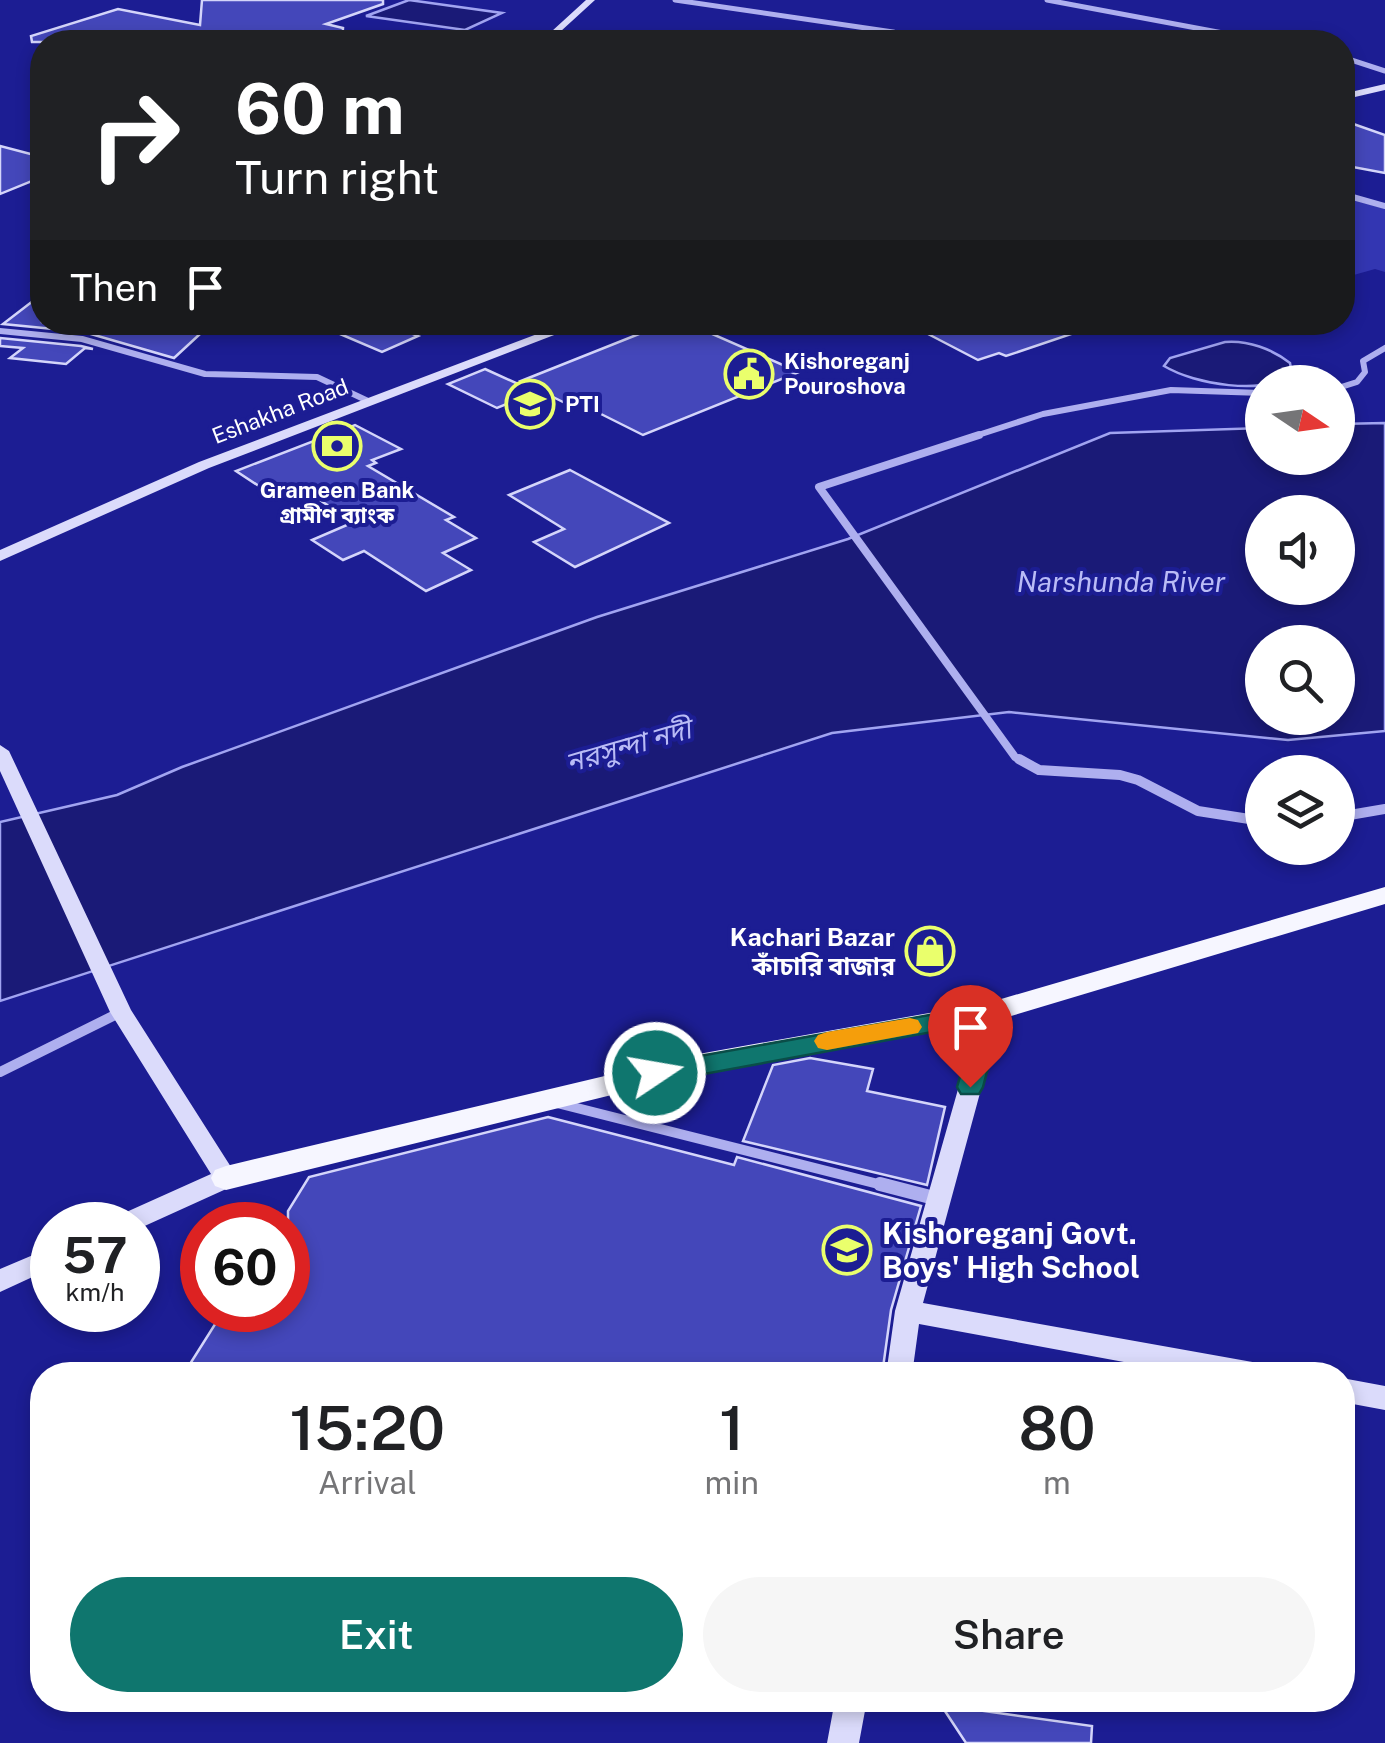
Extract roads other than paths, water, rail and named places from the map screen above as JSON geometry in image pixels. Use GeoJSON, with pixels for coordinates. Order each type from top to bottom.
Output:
{"type":"FeatureCollection","features":[{"type":"Feature","properties":{"kind":"main road"},"geometry":{"type":"LineString","coordinates":[[226,1178],[694,1065],[991,1012],[1385,895]]}},
{"type":"Feature","properties":{"kind":"street"},"geometry":{"type":"LineString","coordinates":[[557,30],[590,0]]}},
{"type":"Feature","properties":{"kind":"street"},"geometry":{"type":"LineString","coordinates":[[675,0],[879,30]]}},
{"type":"Feature","properties":{"kind":"street"},"geometry":{"type":"LineString","coordinates":[[1047,0],[1207,30]]}},
{"type":"Feature","properties":{"kind":"street"},"geometry":{"type":"LineString","coordinates":[[1355,62],[1385,71]]}},
{"type":"Feature","properties":{"kind":"street"},"geometry":{"type":"LineString","coordinates":[[1355,95],[1385,87]]}},
{"type":"Feature","properties":{"kind":"street"},"geometry":{"type":"LineString","coordinates":[[1355,198],[1385,206]]}},
{"type":"Feature","properties":{"kind":"street"},"geometry":{"type":"LineString","coordinates":[[0,331],[30,334]]}},
{"type":"Feature","properties":{"kind":"street"},"geometry":{"type":"LineString","coordinates":[[36,335],[82,340],[205,374],[317,376],[368,401]]}},
{"type":"Feature","properties":{"kind":"street","name":"Eshakha Road"},"geometry":{"type":"LineString","coordinates":[[0,556],[204,466],[547,335]]}},
{"type":"Feature","properties":{"kind":"street"},"geometry":{"type":"LineString","coordinates":[[1355,383],[1365,372],[1363,361],[1385,348]]}},
{"type":"Feature","properties":{"kind":"street"},"geometry":{"type":"LineString","coordinates":[[1245,392],[1171,390],[1043,414],[819,487],[1015,757],[1039,770],[1120,775],[1138,780],[1198,812],[1245,819]]}},
{"type":"Feature","properties":{"kind":"street"},"geometry":{"type":"LineString","coordinates":[[3,762],[118,1004],[226,1178],[160,1208]]}},
{"type":"Feature","properties":{"kind":"street"},"geometry":{"type":"LineString","coordinates":[[1355,814],[1385,808]]}},
{"type":"Feature","properties":{"kind":"street"},"geometry":{"type":"LineString","coordinates":[[0,1072],[118,1004]]}},
{"type":"Feature","properties":{"kind":"street"},"geometry":{"type":"LineString","coordinates":[[901,1362],[908,1311],[991,1012]]}},
{"type":"Feature","properties":{"kind":"street"},"geometry":{"type":"LineString","coordinates":[[541,1099],[939,1199]]}},
{"type":"Feature","properties":{"kind":"street"},"geometry":{"type":"LineString","coordinates":[[0,1280],[30,1267]]}},
{"type":"Feature","properties":{"kind":"street"},"geometry":{"type":"LineString","coordinates":[[908,1311],[1187,1362]]}},
{"type":"Feature","properties":{"kind":"street"},"geometry":{"type":"LineString","coordinates":[[1355,1392],[1385,1398]]}},
{"type":"Feature","properties":{"kind":"street"},"geometry":{"type":"LineString","coordinates":[[843,1743],[849,1712]]}},
{"type":"Feature","properties":{"kind":"water"},"geometry":{"type":"Polygon","coordinates":[[[409,0],[502,13],[465,30],[366,16],[409,0]]]}},
{"type":"Feature","properties":{"kind":"water"},"geometry":{"type":"Polygon","coordinates":[[[1234,342],[1259,346],[1290,365],[1245,365],[1245,386],[1229,385],[1177,373],[1164,366],[1170,358],[1234,342]]]}},
{"type":"Feature","properties":{"kind":"water","name":"Narshunda River"},"geometry":{"type":"Polygon","coordinates":[[[1385,423],[1385,731],[1355,734],[1355,625],[1245,625],[1245,735],[1342,735],[1288,740],[1009,712],[832,733],[0,1001],[0,822],[117,795],[182,767],[597,617],[848,539],[1110,433],[1245,429],[1245,475],[1355,475],[1355,424],[1385,423]]]}},
{"type":"Feature","properties":{"kind":"place","name":"Kishoreganj Pouroshova"},"geometry":{"type":"Point","coordinates":[749,374]}},
{"type":"Feature","properties":{"kind":"place","name":"PTI"},"geometry":{"type":"Point","coordinates":[530,404]}},
{"type":"Feature","properties":{"kind":"place","name":"Grameen Bank গ্রামীণ ব্যাংক"},"geometry":{"type":"Point","coordinates":[337,446]}},
{"type":"Feature","properties":{"kind":"place","name":"Kachari Bazar কাঁচারি বাজার"},"geometry":{"type":"Point","coordinates":[930,951]}},
{"type":"Feature","properties":{"kind":"place","name":"Kishoreganj Govt. Boys' High School"},"geometry":{"type":"Point","coordinates":[847,1250]}},
{"type":"Feature","properties":{"kind":"water label","name":"নরসুন্দা নদী"},"geometry":{"type":"Point","coordinates":[628,745]}}]}
